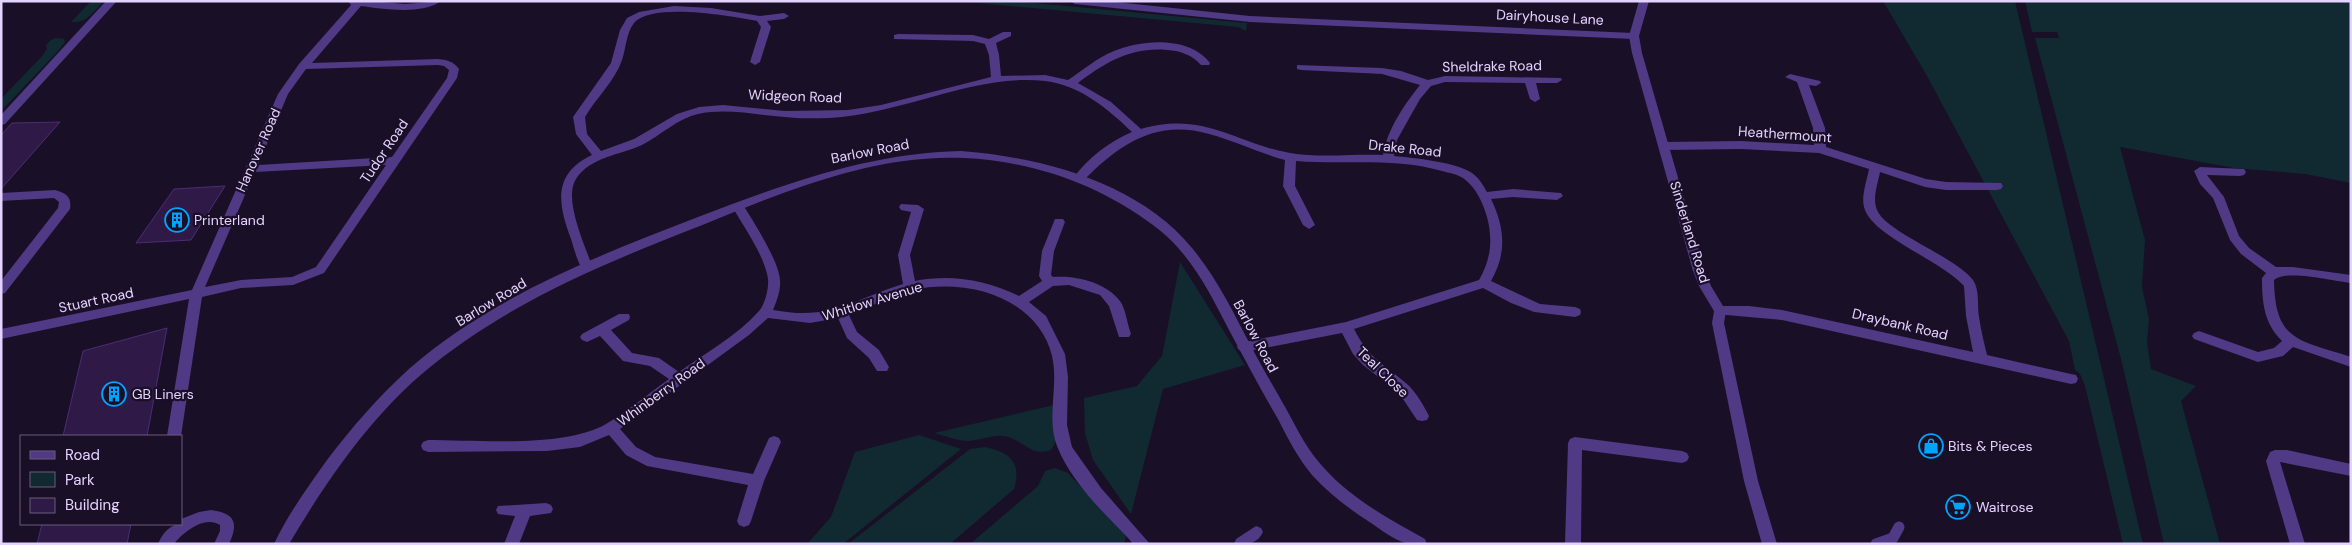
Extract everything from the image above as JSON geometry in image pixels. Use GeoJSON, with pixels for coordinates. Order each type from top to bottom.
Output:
{"type":"FeatureCollection","features":[{"type":"Feature","properties":{"kind":"street"},"geometry":{"type":"LineString","coordinates":[[1,122],[112,1]]}},
{"type":"Feature","properties":{"kind":"street"},"geometry":{"type":"LineString","coordinates":[[354,2],[408,7],[436,1]]}},
{"type":"Feature","properties":{"kind":"street","name":"Dairyhouse Lane"},"geometry":{"type":"LineString","coordinates":[[1075,1],[1244,18],[1634,36]]}},
{"type":"Feature","properties":{"kind":"street"},"geometry":{"type":"LineString","coordinates":[[1634,36],[1644,1]]}},
{"type":"Feature","properties":{"kind":"street","name":"Hanover Road"},"geometry":{"type":"LineString","coordinates":[[174,435],[196,294],[283,94],[354,2]]}},
{"type":"Feature","properties":{"kind":"street"},"geometry":{"type":"LineString","coordinates":[[598,155],[584,140],[578,126],[579,117],[616,61],[630,21],[640,12],[657,6],[679,5],[760,19],[784,16]]}},
{"type":"Feature","properties":{"kind":"street"},"geometry":{"type":"LineString","coordinates":[[756,62],[766,27],[760,19]]}},
{"type":"Feature","properties":{"kind":"street"},"geometry":{"type":"LineString","coordinates":[[898,37],[973,38],[990,42],[1007,34]]}},
{"type":"Feature","properties":{"kind":"street","name":"Sinderland Road"},"geometry":{"type":"LineString","coordinates":[[1634,36],[1636,53],[1705,286],[1720,311],[1718,323],[1748,465],[1770,544]]}},
{"type":"Feature","properties":{"kind":"street"},"geometry":{"type":"LineString","coordinates":[[990,42],[994,55],[996,78]]}},
{"type":"Feature","properties":{"kind":"street"},"geometry":{"type":"LineString","coordinates":[[1070,84],[1101,60],[1132,46],[1156,45],[1178,48],[1197,54],[1205,64]]}},
{"type":"Feature","properties":{"kind":"street","name":"Tudor Road"},"geometry":{"type":"LineString","coordinates":[[196,294],[241,284],[293,281],[320,270],[452,78],[454,69],[447,63],[438,62],[303,66]]}},
{"type":"Feature","properties":{"kind":"street","name":"Sheldrake Road"},"geometry":{"type":"LineString","coordinates":[[1301,67],[1384,71],[1414,78],[1427,84]]}},
{"type":"Feature","properties":{"kind":"street","name":"Widgeon Road"},"geometry":{"type":"LineString","coordinates":[[586,266],[567,206],[565,192],[568,180],[598,155],[637,142],[688,114],[708,110],[734,109],[794,114],[858,112],[902,104],[966,84],[1014,76],[1046,78],[1070,84],[1095,94],[1138,132]]}},
{"type":"Feature","properties":{"kind":"street"},"geometry":{"type":"LineString","coordinates":[[1790,77],[1816,83]]}},
{"type":"Feature","properties":{"kind":"street","name":"Sheldrake Road"},"geometry":{"type":"LineString","coordinates":[[1388,159],[1391,140],[1415,98],[1427,84],[1445,79],[1557,80]]}},
{"type":"Feature","properties":{"kind":"street"},"geometry":{"type":"LineString","coordinates":[[1530,80],[1535,98]]}},
{"type":"Feature","properties":{"kind":"street"},"geometry":{"type":"LineString","coordinates":[[1802,80],[1819,128],[1820,149]]}},
{"type":"Feature","properties":{"kind":"street","name":"Drake Road"},"geometry":{"type":"LineString","coordinates":[[1080,177],[1109,148],[1138,132],[1168,126],[1197,128],[1264,151],[1291,157],[1388,159],[1439,166],[1468,176],[1486,196],[1494,221],[1499,248],[1493,268],[1484,283]]}},
{"type":"Feature","properties":{"kind":"street","name":"Heathermount"},"geometry":{"type":"LineString","coordinates":[[1664,146],[1741,145],[1820,149],[1900,176],[1946,186],[1997,186]]}},
{"type":"Feature","properties":{"kind":"street","name":"Barlow Road"},"geometry":{"type":"LineString","coordinates":[[281,544],[302,508],[356,432],[416,372],[447,347],[506,308],[586,266],[738,206],[843,170],[895,159],[969,155],[1015,160],[1080,177],[1132,203],[1163,226],[1183,246],[1216,292],[1244,347],[1305,456],[1329,483],[1360,510],[1420,544]]}},
{"type":"Feature","properties":{"kind":"street"},"geometry":{"type":"LineString","coordinates":[[1291,157],[1289,186],[1309,225]]}},
{"type":"Feature","properties":{"kind":"street"},"geometry":{"type":"LineString","coordinates":[[250,169],[396,161]]}},
{"type":"Feature","properties":{"kind":"street"},"geometry":{"type":"LineString","coordinates":[[1875,166],[1870,210],[1879,222],[1894,234],[1947,262],[1971,286],[1971,305],[1981,359]]}},
{"type":"Feature","properties":{"kind":"street"},"geometry":{"type":"LineString","coordinates":[[2240,172],[2200,171],[2204,181],[2218,197],[2234,237],[2245,251],[2275,273]]}},
{"type":"Feature","properties":{"kind":"street"},"geometry":{"type":"LineString","coordinates":[[1486,196],[1513,193],[1557,196]]}},
{"type":"Feature","properties":{"kind":"street"},"geometry":{"type":"LineString","coordinates":[[1,197],[55,194],[62,197],[65,202],[64,209],[1,290]]}},
{"type":"Feature","properties":{"kind":"street","name":"Whinberry Road"},"geometry":{"type":"LineString","coordinates":[[428,446],[548,445],[580,441],[611,428],[744,332],[765,313],[772,297],[774,279],[768,260],[738,206]]}},
{"type":"Feature","properties":{"kind":"street"},"geometry":{"type":"LineString","coordinates":[[905,207],[918,209],[904,255],[910,286]]}},
{"type":"Feature","properties":{"kind":"street"},"geometry":{"type":"LineString","coordinates":[[1050,282],[1045,276],[1048,250],[1059,222]]}},
{"type":"Feature","properties":{"kind":"street"},"geometry":{"type":"LineString","coordinates":[[2351,279],[2293,271],[2277,271],[2268,278],[2267,293],[2272,324],[2282,335],[2351,362]]}},
{"type":"Feature","properties":{"kind":"street"},"geometry":{"type":"LineString","coordinates":[[1020,302],[1050,282],[1069,280],[1104,292],[1115,304],[1124,334]]}},
{"type":"Feature","properties":{"kind":"street","name":"Whitlow Avenue"},"geometry":{"type":"LineString","coordinates":[[765,313],[793,319],[809,319],[842,313],[910,286],[931,282],[973,284],[996,290],[1020,302],[1040,318],[1056,347],[1061,375],[1061,438],[1077,468],[1123,524],[1143,544]]}},
{"type":"Feature","properties":{"kind":"street"},"geometry":{"type":"LineString","coordinates":[[1244,347],[1346,327],[1484,283],[1516,300],[1539,309],[1576,312]]}},
{"type":"Feature","properties":{"kind":"street","name":"Stuart Road"},"geometry":{"type":"LineString","coordinates":[[1,334],[196,294]]}},
{"type":"Feature","properties":{"kind":"street","name":"Draybank Road"},"geometry":{"type":"LineString","coordinates":[[1720,311],[1749,311],[1782,315],[2071,379]]}},
{"type":"Feature","properties":{"kind":"street"},"geometry":{"type":"LineString","coordinates":[[842,313],[852,335],[874,354],[882,367]]}},
{"type":"Feature","properties":{"kind":"street"},"geometry":{"type":"LineString","coordinates":[[587,337],[624,317]]}},
{"type":"Feature","properties":{"kind":"street","name":"Teal Close"},"geometry":{"type":"LineString","coordinates":[[1346,327],[1358,350],[1368,361],[1404,389],[1422,416]]}},
{"type":"Feature","properties":{"kind":"street"},"geometry":{"type":"LineString","coordinates":[[603,330],[628,357],[654,362],[679,379]]}},
{"type":"Feature","properties":{"kind":"street"},"geometry":{"type":"LineString","coordinates":[[2198,336],[2258,357],[2278,352],[2292,340]]}},
{"type":"Feature","properties":{"kind":"street"},"geometry":{"type":"LineString","coordinates":[[611,428],[631,451],[652,462],[757,481]]}},
{"type":"Feature","properties":{"kind":"street"},"geometry":{"type":"LineString","coordinates":[[744,521],[757,481],[774,442]]}},
{"type":"Feature","properties":{"kind":"street"},"geometry":{"type":"LineString","coordinates":[[1573,544],[1575,443],[1682,456]]}},
{"type":"Feature","properties":{"kind":"street"},"geometry":{"type":"LineString","coordinates":[[2298,544],[2273,461],[2276,456],[2286,456],[2351,470]]}},
{"type":"Feature","properties":{"kind":"street"},"geometry":{"type":"LineString","coordinates":[[503,510],[546,510]]}},
{"type":"Feature","properties":{"kind":"street"},"geometry":{"type":"LineString","coordinates":[[511,544],[525,510]]}},
{"type":"Feature","properties":{"kind":"street"},"geometry":{"type":"LineString","coordinates":[[182,523],[199,517],[217,516],[228,524],[228,530],[221,544]]}},
{"type":"Feature","properties":{"kind":"street"},"geometry":{"type":"LineString","coordinates":[[165,544],[177,525]]}},
{"type":"Feature","properties":{"kind":"street"},"geometry":{"type":"LineString","coordinates":[[1876,544],[1893,538],[1899,527]]}},
{"type":"Feature","properties":{"kind":"street"},"geometry":{"type":"LineString","coordinates":[[1241,544],[1256,532]]}},
{"type":"Feature","properties":{"kind":"green space"},"geometry":{"type":"Polygon","coordinates":[[[91,1],[104,1],[85,19],[71,22],[91,1]]]}},
{"type":"Feature","properties":{"kind":"green space"},"geometry":{"type":"Polygon","coordinates":[[[955,1],[1013,1],[1247,23],[1246,31],[1238,27],[955,1]]]}},
{"type":"Feature","properties":{"kind":"green space"},"geometry":{"type":"Polygon","coordinates":[[[1883,1],[2015,1],[2143,544],[2123,544],[2085,386],[2080,374],[2075,370],[2069,341],[1927,76],[1883,1]]]}},
{"type":"Feature","properties":{"kind":"green space"},"geometry":{"type":"Polygon","coordinates":[[[2025,1],[2351,1],[2351,183],[2305,174],[2234,168],[2120,147],[2145,240],[2142,287],[2149,319],[2147,342],[2151,369],[2196,386],[2181,401],[2220,544],[2164,544],[2122,363],[2035,38],[2059,38],[2057,32],[2032,32],[2025,1]]]}},
{"type":"Feature","properties":{"kind":"green space"},"geometry":{"type":"Polygon","coordinates":[[[56,38],[64,39],[65,42],[1,111],[1,99],[43,55],[47,49],[46,45],[56,38]]]}},
{"type":"Feature","properties":{"kind":"green space"},"geometry":{"type":"Polygon","coordinates":[[[1180,262],[1245,365],[1163,389],[1131,514],[1093,460],[1085,433],[1084,398],[1137,386],[1162,356],[1180,262]]]}},
{"type":"Feature","properties":{"kind":"green space"},"geometry":{"type":"Polygon","coordinates":[[[1054,405],[1055,443],[1051,450],[1044,452],[1039,452],[1014,439],[1003,436],[969,441],[934,433],[1054,405]]]}},
{"type":"Feature","properties":{"kind":"green space"},"geometry":{"type":"Polygon","coordinates":[[[919,435],[961,449],[843,544],[807,544],[831,517],[855,452],[919,435]]]}},
{"type":"Feature","properties":{"kind":"green space"},"geometry":{"type":"Polygon","coordinates":[[[985,447],[1001,452],[1012,460],[1016,472],[1014,489],[950,544],[848,544],[970,449],[985,447]]]}},
{"type":"Feature","properties":{"kind":"green space"},"geometry":{"type":"Polygon","coordinates":[[[1055,468],[1068,473],[1126,536],[1124,544],[970,544],[1038,486],[1045,471],[1055,468]]]}},
{"type":"Feature","properties":{"kind":"building"},"geometry":{"type":"Polygon","coordinates":[[[60,122],[1,189],[1,135],[12,123],[60,122]]]}},
{"type":"Feature","properties":{"kind":"building","name":"Printerland"},"geometry":{"type":"Polygon","coordinates":[[[225,186],[191,240],[136,243],[174,189],[225,186]]]}},
{"type":"Feature","properties":{"kind":"building","name":"GB Liners"},"geometry":{"type":"Polygon","coordinates":[[[167,328],[147,435],[63,435],[83,351],[167,328]]]}},
{"type":"Feature","properties":{"kind":"building"},"geometry":{"type":"Polygon","coordinates":[[[42,525],[131,525],[127,544],[37,544],[42,525]]]}},
{"type":"Feature","properties":{"kind":"place","name":"Printerland"},"geometry":{"type":"Point","coordinates":[177,220]}},
{"type":"Feature","properties":{"kind":"place","name":"GB Liners"},"geometry":{"type":"Point","coordinates":[114,394]}},
{"type":"Feature","properties":{"kind":"place","name":"Bits & Pieces"},"geometry":{"type":"Point","coordinates":[1931,446]}},
{"type":"Feature","properties":{"kind":"place","name":"Waitrose"},"geometry":{"type":"Point","coordinates":[1958,507]}}]}
